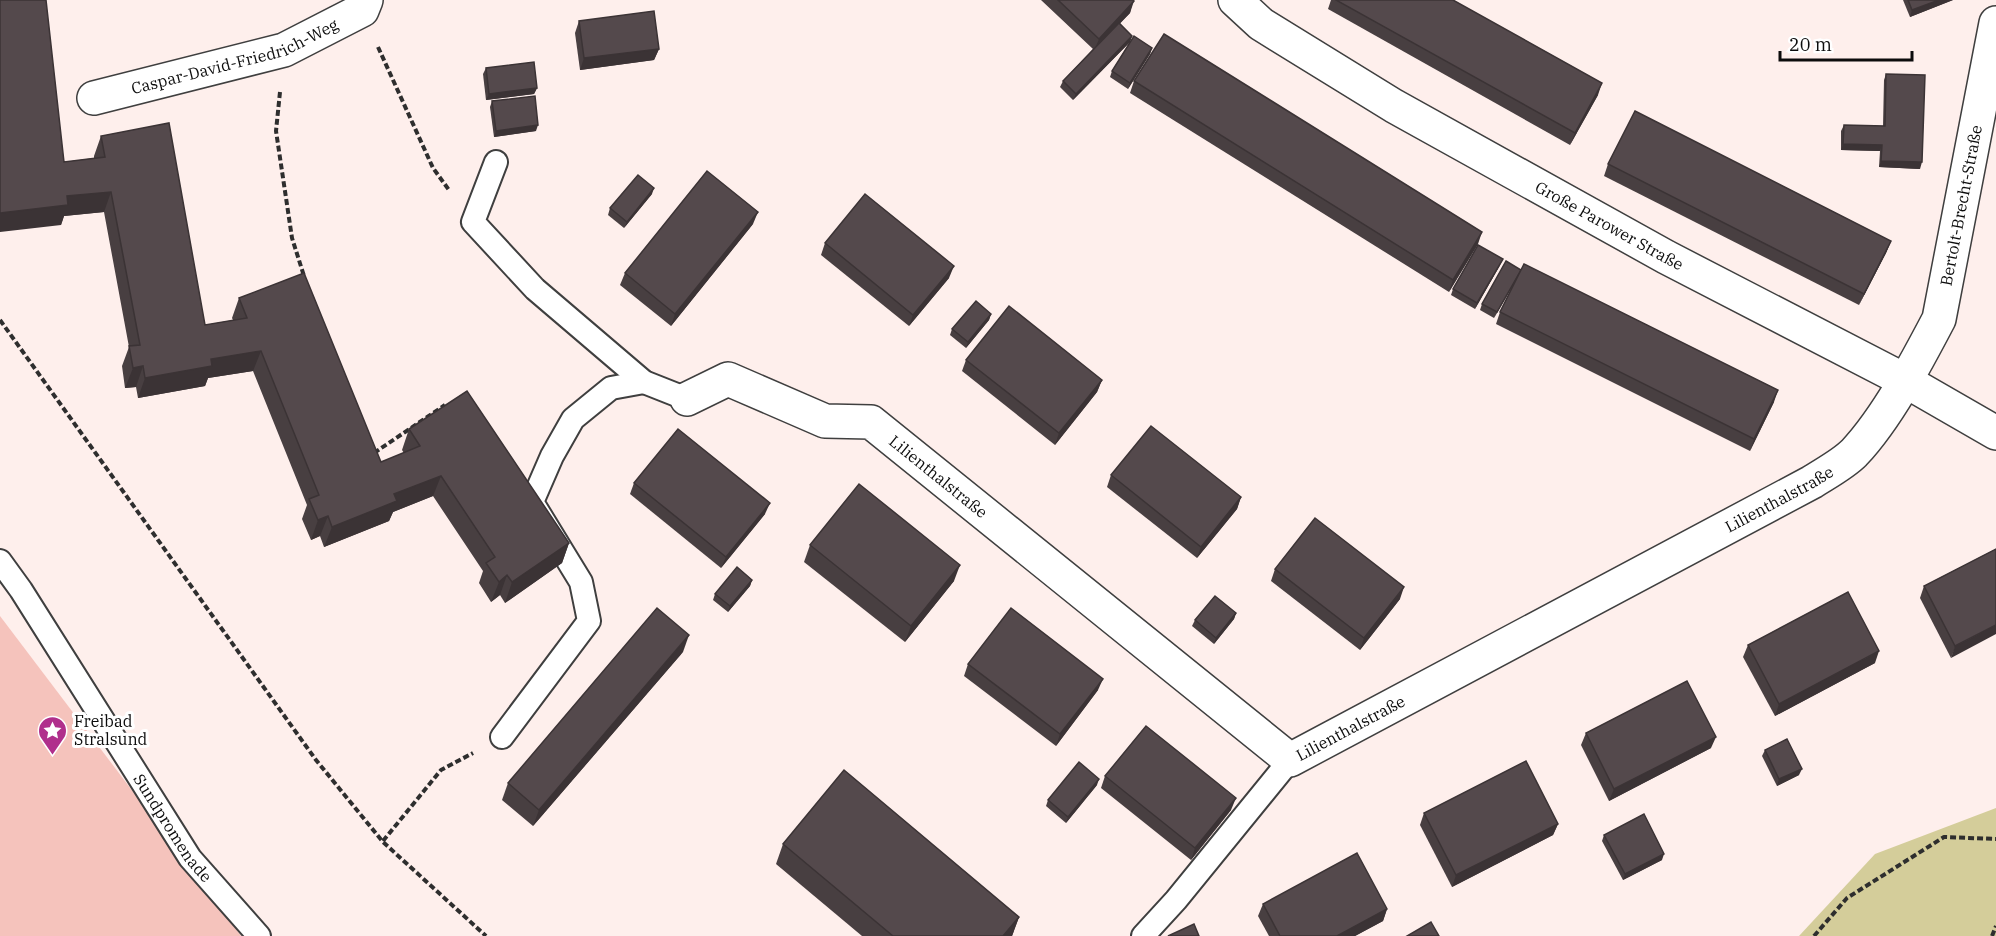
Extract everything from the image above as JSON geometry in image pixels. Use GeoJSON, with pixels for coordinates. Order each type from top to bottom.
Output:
{"type":"FeatureCollection","features":[{"type":"Feature","properties":{"kind":"street","name":"Caspar-David-Friedrich-Weg"},"geometry":{"type":"LineString","coordinates":[[94,98],[284,50],[363,10],[366,0]]}},
{"type":"Feature","properties":{"kind":"street","name":"Große Parower Straße"},"geometry":{"type":"LineString","coordinates":[[1235,0],[1261,24],[1394,106],[1666,257],[1904,380],[1996,433]]}},
{"type":"Feature","properties":{"kind":"street","name":"Bertolt-Brecht-Straße"},"geometry":{"type":"LineString","coordinates":[[1904,380],[1939,319],[1996,22]]}},
{"type":"Feature","properties":{"kind":"street","name":"Lilienthalstraße"},"geometry":{"type":"LineString","coordinates":[[687,399],[728,379],[825,421],[871,422],[1290,760],[1812,482],[1853,454],[1888,409],[1904,380]]}},
{"type":"Feature","properties":{"kind":"lane"},"geometry":{"type":"LineString","coordinates":[[496,162],[473,222],[535,289],[644,382],[687,399]]}},
{"type":"Feature","properties":{"kind":"lane"},"geometry":{"type":"LineString","coordinates":[[502,737],[589,621],[581,582],[532,502],[552,456],[573,419],[611,388],[644,382]]}},
{"type":"Feature","properties":{"kind":"lane","name":"Sundpromenade"},"geometry":{"type":"LineString","coordinates":[[0,561],[21,590],[190,858],[260,936]]}},
{"type":"Feature","properties":{"kind":"lane"},"geometry":{"type":"LineString","coordinates":[[1143,936],[1176,900],[1290,760]]}},
{"type":"Feature","properties":{"kind":"path"},"geometry":{"type":"LineString","coordinates":[[387,71],[433,168],[473,222]]}},
{"type":"Feature","properties":{"kind":"path"},"geometry":{"type":"LineString","coordinates":[[276,131],[292,238],[306,282]]}},
{"type":"Feature","properties":{"kind":"path"},"geometry":{"type":"LineString","coordinates":[[0,320],[316,760],[383,842],[486,936]]}},
{"type":"Feature","properties":{"kind":"path"},"geometry":{"type":"LineString","coordinates":[[367,445],[371,455],[445,405]]}},
{"type":"Feature","properties":{"kind":"path"},"geometry":{"type":"LineString","coordinates":[[383,842],[441,770],[502,737]]}},
{"type":"Feature","properties":{"kind":"path"},"geometry":{"type":"LineString","coordinates":[[1814,936],[1847,898],[1944,837],[1996,839]]}},
{"type":"Feature","properties":{"kind":"path"},"geometry":{"type":"LineString","coordinates":[[1992,936],[1996,926]]}},
{"type":"Feature","properties":{"kind":"shaded area"},"geometry":{"type":"Polygon","coordinates":[[[1996,808],[1996,936],[1799,936],[1875,854],[1996,808]]]}},
{"type":"Feature","properties":{"kind":"sand","name":"Freibad Stralsund"},"geometry":{"type":"Polygon","coordinates":[[[0,616],[212,896],[241,936],[0,936],[0,616]]]}},
{"type":"Feature","properties":{"kind":"building"},"geometry":{"type":"Polygon","coordinates":[[[0,0],[46,0],[64,162],[105,157],[101,136],[169,123],[205,325],[247,318],[239,298],[304,273],[381,462],[420,446],[409,429],[467,391],[569,543],[512,582],[507,575],[499,582],[486,563],[495,557],[441,476],[394,494],[397,501],[332,527],[328,516],[318,520],[309,499],[319,495],[261,351],[211,359],[212,366],[145,378],[143,366],[133,368],[129,346],[140,345],[111,192],[67,196],[68,205],[0,213],[0,0]]]}},
{"type":"Feature","properties":{"kind":"building"},"geometry":{"type":"Polygon","coordinates":[[[1058,0],[1133,0],[1134,1],[1099,39],[1058,0]]]}},
{"type":"Feature","properties":{"kind":"building"},"geometry":{"type":"Polygon","coordinates":[[[1336,0],[1453,0],[1602,83],[1575,133],[1336,0]]]}},
{"type":"Feature","properties":{"kind":"building"},"geometry":{"type":"Polygon","coordinates":[[[1908,0],[1939,0],[1912,10],[1908,0]]]}},
{"type":"Feature","properties":{"kind":"building"},"geometry":{"type":"Polygon","coordinates":[[[654,11],[659,49],[584,58],[579,21],[654,11]]]}},
{"type":"Feature","properties":{"kind":"building"},"geometry":{"type":"Polygon","coordinates":[[[1119,23],[1132,36],[1076,94],[1063,81],[1119,23]]]}},
{"type":"Feature","properties":{"kind":"building"},"geometry":{"type":"Polygon","coordinates":[[[1164,34],[1482,232],[1453,280],[1134,81],[1164,34]]]}},
{"type":"Feature","properties":{"kind":"building"},"geometry":{"type":"Polygon","coordinates":[[[1134,36],[1152,48],[1130,83],[1112,71],[1134,36]]]}},
{"type":"Feature","properties":{"kind":"building"},"geometry":{"type":"Polygon","coordinates":[[[534,62],[537,88],[489,94],[486,68],[534,62]]]}},
{"type":"Feature","properties":{"kind":"building"},"geometry":{"type":"Polygon","coordinates":[[[1886,74],[1925,75],[1922,162],[1881,161],[1882,145],[1843,144],[1844,125],[1885,126],[1886,74]]]}},
{"type":"Feature","properties":{"kind":"building"},"geometry":{"type":"Polygon","coordinates":[[[535,96],[538,125],[496,131],[492,101],[535,96]]]}},
{"type":"Feature","properties":{"kind":"building"},"geometry":{"type":"Polygon","coordinates":[[[1635,111],[1891,241],[1864,294],[1608,164],[1635,111]]]}},
{"type":"Feature","properties":{"kind":"building"},"geometry":{"type":"Polygon","coordinates":[[[707,171],[758,212],[675,314],[625,273],[707,171]]]}},
{"type":"Feature","properties":{"kind":"building"},"geometry":{"type":"Polygon","coordinates":[[[638,175],[654,188],[627,222],[610,208],[638,175]]]}},
{"type":"Feature","properties":{"kind":"building"},"geometry":{"type":"Polygon","coordinates":[[[865,194],[954,266],[913,315],[825,243],[865,194]]]}},
{"type":"Feature","properties":{"kind":"building"},"geometry":{"type":"Polygon","coordinates":[[[1478,245],[1503,259],[1477,303],[1453,289],[1478,245]]]}},
{"type":"Feature","properties":{"kind":"building"},"geometry":{"type":"Polygon","coordinates":[[[1506,261],[1521,270],[1497,312],[1482,304],[1506,261]]]}},
{"type":"Feature","properties":{"kind":"building"},"geometry":{"type":"Polygon","coordinates":[[[1524,264],[1778,390],[1754,439],[1500,312],[1524,264]]]}},
{"type":"Feature","properties":{"kind":"building"},"geometry":{"type":"Polygon","coordinates":[[[976,301],[991,314],[968,342],[952,329],[976,301]]]}},
{"type":"Feature","properties":{"kind":"building"},"geometry":{"type":"Polygon","coordinates":[[[1009,306],[1102,380],[1059,433],[966,360],[1009,306]]]}},
{"type":"Feature","properties":{"kind":"building"},"geometry":{"type":"Polygon","coordinates":[[[1151,426],[1241,497],[1201,547],[1111,475],[1151,426]]]}},
{"type":"Feature","properties":{"kind":"building"},"geometry":{"type":"Polygon","coordinates":[[[678,429],[770,503],[726,557],[634,483],[678,429]]]}},
{"type":"Feature","properties":{"kind":"building"},"geometry":{"type":"Polygon","coordinates":[[[859,484],[960,565],[911,626],[810,545],[859,484]]]}},
{"type":"Feature","properties":{"kind":"building"},"geometry":{"type":"Polygon","coordinates":[[[1315,518],[1404,587],[1364,638],[1275,569],[1315,518]]]}},
{"type":"Feature","properties":{"kind":"building"},"geometry":{"type":"Polygon","coordinates":[[[1996,549],[1996,625],[1955,646],[1924,586],[1996,549]]]}},
{"type":"Feature","properties":{"kind":"building"},"geometry":{"type":"Polygon","coordinates":[[[737,567],[752,580],[730,606],[715,594],[737,567]]]}},
{"type":"Feature","properties":{"kind":"building"},"geometry":{"type":"Polygon","coordinates":[[[1848,592],[1879,651],[1779,704],[1748,645],[1848,592]]]}},
{"type":"Feature","properties":{"kind":"building"},"geometry":{"type":"Polygon","coordinates":[[[1215,596],[1236,613],[1216,638],[1195,620],[1215,596]]]}},
{"type":"Feature","properties":{"kind":"building"},"geometry":{"type":"Polygon","coordinates":[[[657,608],[689,635],[539,810],[508,783],[657,608]]]}},
{"type":"Feature","properties":{"kind":"building"},"geometry":{"type":"Polygon","coordinates":[[[1011,608],[1103,679],[1060,734],[968,664],[1011,608]]]}},
{"type":"Feature","properties":{"kind":"building"},"geometry":{"type":"Polygon","coordinates":[[[1687,681],[1716,737],[1614,789],[1586,733],[1687,681]]]}},
{"type":"Feature","properties":{"kind":"building"},"geometry":{"type":"Polygon","coordinates":[[[1146,726],[1236,798],[1195,848],[1105,776],[1146,726]]]}},
{"type":"Feature","properties":{"kind":"building"},"geometry":{"type":"Polygon","coordinates":[[[1787,739],[1802,769],[1779,779],[1765,750],[1787,739]]]}},
{"type":"Feature","properties":{"kind":"building"},"geometry":{"type":"Polygon","coordinates":[[[1526,761],[1558,824],[1456,875],[1424,813],[1526,761]]]}},
{"type":"Feature","properties":{"kind":"building"},"geometry":{"type":"Polygon","coordinates":[[[1079,762],[1099,779],[1068,817],[1048,800],[1079,762]]]}},
{"type":"Feature","properties":{"kind":"building"},"geometry":{"type":"Polygon","coordinates":[[[844,770],[1019,917],[1003,936],[893,936],[783,844],[844,770]]]}},
{"type":"Feature","properties":{"kind":"building"},"geometry":{"type":"Polygon","coordinates":[[[1644,814],[1664,854],[1625,874],[1604,835],[1644,814]]]}},
{"type":"Feature","properties":{"kind":"building"},"geometry":{"type":"Polygon","coordinates":[[[1357,853],[1387,909],[1337,936],[1280,936],[1263,904],[1357,853]]]}},
{"type":"Feature","properties":{"kind":"building"},"geometry":{"type":"Polygon","coordinates":[[[1431,922],[1439,936],[1407,936],[1431,922]]]}},
{"type":"Feature","properties":{"kind":"building"},"geometry":{"type":"Polygon","coordinates":[[[1194,924],[1199,936],[1168,936],[1194,924]]]}},
{"type":"Feature","properties":{"kind":"place","name":"Freibad Stralsund"},"geometry":{"type":"Point","coordinates":[53,756]}}]}
